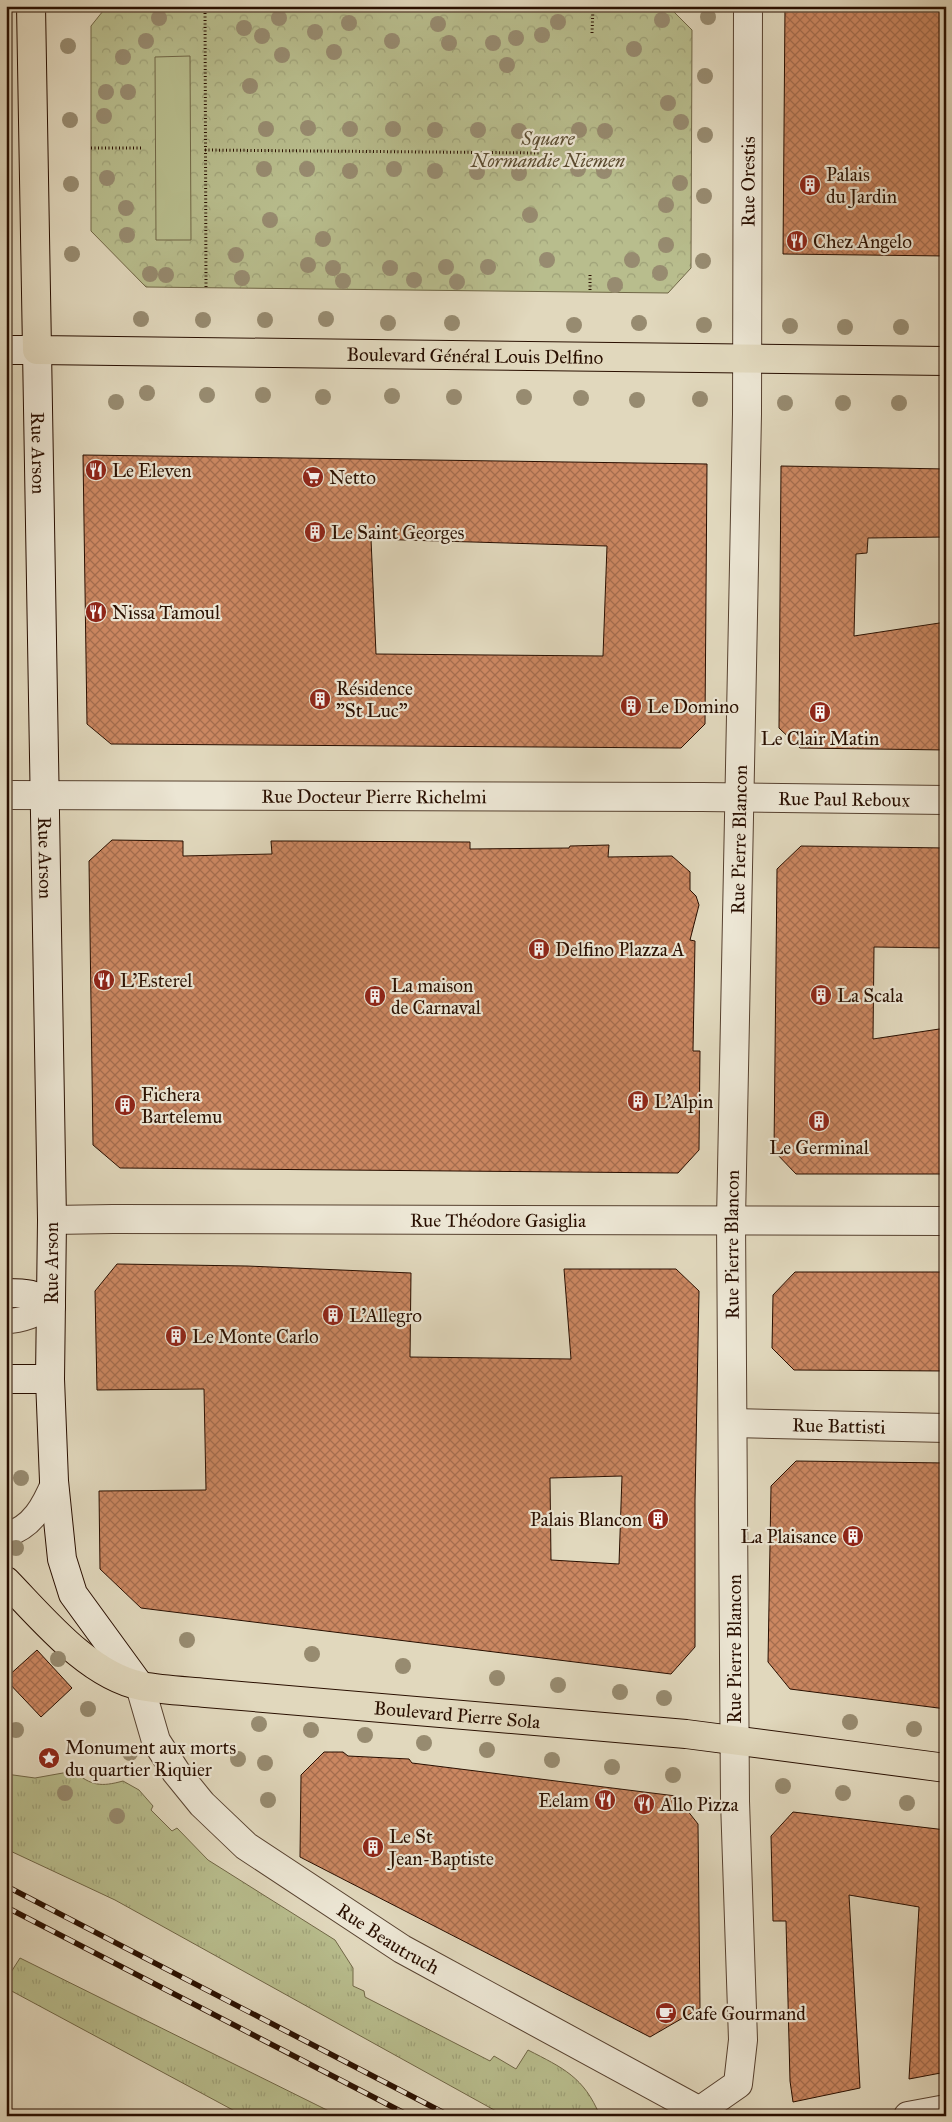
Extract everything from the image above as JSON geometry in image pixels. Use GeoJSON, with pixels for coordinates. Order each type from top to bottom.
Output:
{"type":"FeatureCollection","features":[{"type":"Feature","properties":{"kind":"main road","name":"Rue Arson"},"geometry":{"type":"LineString","coordinates":[[31,6],[36,350]]}},
{"type":"Feature","properties":{"kind":"main road","name":"Boulevard Général Louis Delfino"},"geometry":{"type":"LineString","coordinates":[[36,350],[946,361]]}},
{"type":"Feature","properties":{"kind":"main road","name":"Boulevard Pierre Sola"},"geometry":{"type":"LineString","coordinates":[[6,1581],[83,1656],[107,1674],[140,1686],[686,1734],[946,1768]]}},
{"type":"Feature","properties":{"kind":"street","name":"Rue Orestis"},"geometry":{"type":"LineString","coordinates":[[748,6],[748,358]]}},
{"type":"Feature","properties":{"kind":"street","name":"Boulevard Général Louis Delfino"},"geometry":{"type":"LineString","coordinates":[[6,350],[36,350]]}},
{"type":"Feature","properties":{"kind":"street","name":"Rue Arson"},"geometry":{"type":"LineString","coordinates":[[36,350],[52,1220],[50,1379],[54,1481],[62,1560],[73,1594],[140,1686]]}},
{"type":"Feature","properties":{"kind":"street","name":"Rue Pierre Blancon"},"geometry":{"type":"LineString","coordinates":[[700,2114],[738,2084],[743,2040],[735,1740],[731,1220],[741,797],[748,358]]}},
{"type":"Feature","properties":{"kind":"street","name":"Rue Docteur Pierre Richelmi"},"geometry":{"type":"LineString","coordinates":[[6,795],[741,797]]}},
{"type":"Feature","properties":{"kind":"street","name":"Rue Paul Reboux"},"geometry":{"type":"LineString","coordinates":[[741,797],[946,800]]}},
{"type":"Feature","properties":{"kind":"street","name":"Rue Théodore Gasiglia"},"geometry":{"type":"LineString","coordinates":[[52,1220],[946,1221]]}},
{"type":"Feature","properties":{"kind":"street"},"geometry":{"type":"LineString","coordinates":[[6,1293],[28,1293],[42,1298],[51,1306]]}},
{"type":"Feature","properties":{"kind":"street"},"geometry":{"type":"LineString","coordinates":[[6,1379],[50,1379]]}},
{"type":"Feature","properties":{"kind":"street","name":"Rue Battisti"},"geometry":{"type":"LineString","coordinates":[[733,1423],[946,1428]]}},
{"type":"Feature","properties":{"kind":"street","name":"Rue Beautruch"},"geometry":{"type":"LineString","coordinates":[[140,1686],[156,1741],[176,1772],[202,1804],[246,1846],[402,1950],[700,2114]]}},
{"type":"Feature","properties":{"kind":"street"},"geometry":{"type":"LineString","coordinates":[[908,2116],[946,2109]]}},
{"type":"Feature","properties":{"kind":"lane"},"geometry":{"type":"LineString","coordinates":[[6,1321],[15,1321],[34,1316],[51,1306]]}},
{"type":"Feature","properties":{"kind":"lane"},"geometry":{"type":"LineString","coordinates":[[6,1535],[32,1520],[44,1504],[54,1481]]}},
{"type":"Feature","properties":{"kind":"path"},"geometry":{"type":"LineString","coordinates":[[205,6],[206,288]]}},
{"type":"Feature","properties":{"kind":"path"},"geometry":{"type":"LineString","coordinates":[[592,33],[593,7]]}},
{"type":"Feature","properties":{"kind":"path"},"geometry":{"type":"LineString","coordinates":[[91,148],[143,148]]}},
{"type":"Feature","properties":{"kind":"path"},"geometry":{"type":"LineString","coordinates":[[205,150],[540,153]]}},
{"type":"Feature","properties":{"kind":"path"},"geometry":{"type":"LineString","coordinates":[[590,275],[590,292]]}},
{"type":"Feature","properties":{"kind":"green space","name":"Square Normandie Niemen"},"geometry":{"type":"Polygon","coordinates":[[[107,6],[555,6],[670,8],[692,30],[691,268],[668,293],[146,287],[91,231],[91,26],[107,6]]]}},
{"type":"Feature","properties":{"kind":"green space"},"geometry":{"type":"Polygon","coordinates":[[[190,56],[191,240],[156,240],[155,57],[190,56]]]}},
{"type":"Feature","properties":{"kind":"green space"},"geometry":{"type":"Polygon","coordinates":[[[74,1771],[86,1780],[97,1784],[123,1781],[139,1790],[153,1806],[151,1810],[172,1831],[177,1828],[208,1860],[335,1940],[353,1968],[353,1986],[364,1991],[365,1997],[490,2061],[494,2056],[516,2069],[528,2050],[552,2062],[571,2075],[587,2092],[600,2116],[505,2116],[115,1900],[6,1849],[6,1774],[35,1778],[74,1771]]]}},
{"type":"Feature","properties":{"kind":"green space"},"geometry":{"type":"Polygon","coordinates":[[[20,1958],[339,2116],[244,2116],[6,1988],[6,1980],[20,1958]]]}},
{"type":"Feature","properties":{"kind":"building"},"geometry":{"type":"Polygon","coordinates":[[[785,6],[946,6],[946,256],[783,254],[785,6]]]}},
{"type":"Feature","properties":{"kind":"building"},"geometry":{"type":"Polygon","coordinates":[[[83,455],[707,464],[705,724],[681,748],[111,744],[87,724],[83,455]],[[371,539],[376,654],[603,656],[607,546],[371,539]]]}},
{"type":"Feature","properties":{"kind":"building"},"geometry":{"type":"Polygon","coordinates":[[[781,466],[946,469],[946,537],[868,538],[867,553],[856,554],[854,636],[946,622],[946,750],[800,748],[779,728],[781,466]]]}},
{"type":"Feature","properties":{"kind":"building"},"geometry":{"type":"Polygon","coordinates":[[[112,840],[183,841],[183,856],[272,854],[271,841],[290,841],[470,842],[470,849],[569,848],[570,846],[609,845],[608,857],[672,856],[690,872],[690,890],[696,896],[699,905],[690,940],[695,941],[693,1051],[700,1051],[699,1150],[678,1173],[120,1168],[93,1145],[89,861],[112,840]]]}},
{"type":"Feature","properties":{"kind":"building"},"geometry":{"type":"Polygon","coordinates":[[[801,846],[946,848],[946,948],[874,947],[873,1039],[946,1028],[946,1174],[796,1174],[774,1151],[777,869],[801,846]]]}},
{"type":"Feature","properties":{"kind":"building"},"geometry":{"type":"Polygon","coordinates":[[[117,1264],[247,1266],[411,1273],[410,1357],[571,1359],[564,1269],[676,1269],[699,1291],[695,1500],[695,1647],[671,1674],[141,1608],[100,1569],[99,1491],[206,1490],[204,1389],[97,1390],[95,1291],[117,1264]],[[622,1476],[550,1478],[551,1560],[619,1564],[622,1476]]]}},
{"type":"Feature","properties":{"kind":"building"},"geometry":{"type":"Polygon","coordinates":[[[795,1272],[946,1272],[946,1371],[794,1370],[772,1348],[773,1295],[795,1272]]]}},
{"type":"Feature","properties":{"kind":"building"},"geometry":{"type":"Polygon","coordinates":[[[796,1461],[946,1463],[946,1709],[790,1689],[768,1662],[771,1486],[796,1461]]]}},
{"type":"Feature","properties":{"kind":"building"},"geometry":{"type":"Polygon","coordinates":[[[37,1650],[72,1688],[41,1717],[6,1680],[37,1650]]]}},
{"type":"Feature","properties":{"kind":"building"},"geometry":{"type":"Polygon","coordinates":[[[324,1752],[343,1752],[348,1756],[409,1759],[412,1763],[676,1796],[698,1824],[700,2008],[650,2037],[300,1857],[301,1775],[324,1752]]]}},
{"type":"Feature","properties":{"kind":"building"},"geometry":{"type":"Polygon","coordinates":[[[793,1812],[946,1830],[946,2072],[909,2079],[919,1907],[849,1895],[860,2088],[793,2102],[790,2081],[786,1921],[773,1921],[771,1836],[793,1812]]]}},
{"type":"Feature","properties":{"kind":"railway"},"geometry":{"type":"LineString","coordinates":[[6,1886],[450,2116]]}},
{"type":"Feature","properties":{"kind":"railway"},"geometry":{"type":"LineString","coordinates":[[6,1907],[410,2116]]}},
{"type":"Feature","properties":{"kind":"place","name":"Palais du Jardin"},"geometry":{"type":"Point","coordinates":[810,185]}},
{"type":"Feature","properties":{"kind":"place","name":"Chez Angelo"},"geometry":{"type":"Point","coordinates":[797,241]}},
{"type":"Feature","properties":{"kind":"place","name":"Le Eleven"},"geometry":{"type":"Point","coordinates":[96,470]}},
{"type":"Feature","properties":{"kind":"place","name":"Netto"},"geometry":{"type":"Point","coordinates":[313,477]}},
{"type":"Feature","properties":{"kind":"place","name":"Le Saint Georges"},"geometry":{"type":"Point","coordinates":[315,532]}},
{"type":"Feature","properties":{"kind":"place","name":"Nissa Tamoul"},"geometry":{"type":"Point","coordinates":[96,612]}},
{"type":"Feature","properties":{"kind":"place","name":"Résidence \"St Luc\""},"geometry":{"type":"Point","coordinates":[320,699]}},
{"type":"Feature","properties":{"kind":"place","name":"Le Domino"},"geometry":{"type":"Point","coordinates":[631,706]}},
{"type":"Feature","properties":{"kind":"place","name":"Le Clair Matin"},"geometry":{"type":"Point","coordinates":[820,712]}},
{"type":"Feature","properties":{"kind":"place","name":"Delfino Plazza A"},"geometry":{"type":"Point","coordinates":[539,949]}},
{"type":"Feature","properties":{"kind":"place","name":"L'Esterel"},"geometry":{"type":"Point","coordinates":[104,980]}},
{"type":"Feature","properties":{"kind":"place","name":"La Scala"},"geometry":{"type":"Point","coordinates":[821,995]}},
{"type":"Feature","properties":{"kind":"place","name":"La maison de Carnaval"},"geometry":{"type":"Point","coordinates":[375,996]}},
{"type":"Feature","properties":{"kind":"place","name":"L'Alpin"},"geometry":{"type":"Point","coordinates":[638,1101]}},
{"type":"Feature","properties":{"kind":"place","name":"Fichera Bartelemu"},"geometry":{"type":"Point","coordinates":[125,1105]}},
{"type":"Feature","properties":{"kind":"place","name":"Le Germinal"},"geometry":{"type":"Point","coordinates":[819,1121]}},
{"type":"Feature","properties":{"kind":"place","name":"L'Allegro"},"geometry":{"type":"Point","coordinates":[333,1315]}},
{"type":"Feature","properties":{"kind":"place","name":"Le Monte Carlo"},"geometry":{"type":"Point","coordinates":[176,1336]}},
{"type":"Feature","properties":{"kind":"place","name":"Palais Blancon"},"geometry":{"type":"Point","coordinates":[658,1519]}},
{"type":"Feature","properties":{"kind":"place","name":"La Plaisance"},"geometry":{"type":"Point","coordinates":[853,1536]}},
{"type":"Feature","properties":{"kind":"place","name":"Monument aux morts du quartier Riquier"},"geometry":{"type":"Point","coordinates":[49,1758]}},
{"type":"Feature","properties":{"kind":"place","name":"Eelam"},"geometry":{"type":"Point","coordinates":[605,1800]}},
{"type":"Feature","properties":{"kind":"place","name":"Allo Pizza"},"geometry":{"type":"Point","coordinates":[644,1804]}},
{"type":"Feature","properties":{"kind":"place","name":"Le St Jean-Baptiste"},"geometry":{"type":"Point","coordinates":[373,1847]}},
{"type":"Feature","properties":{"kind":"place","name":"Cafe Gourmand"},"geometry":{"type":"Point","coordinates":[666,2013]}}]}
